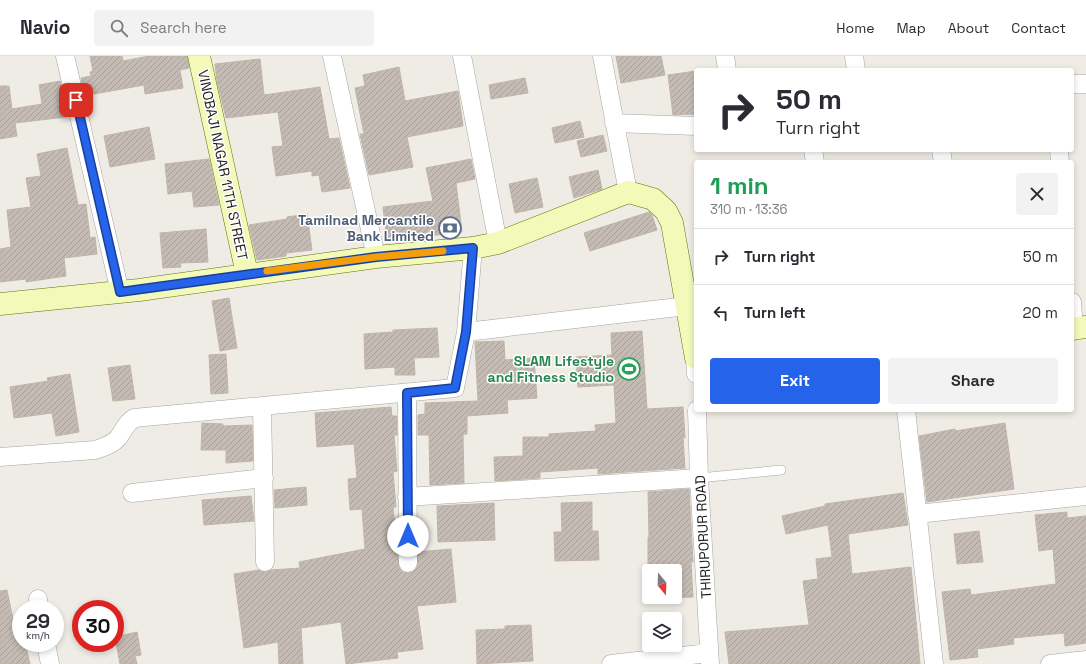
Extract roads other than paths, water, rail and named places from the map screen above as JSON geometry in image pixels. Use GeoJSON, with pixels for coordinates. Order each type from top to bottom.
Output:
{"type":"FeatureCollection","features":[{"type":"Feature","properties":{"kind":"street"},"geometry":{"type":"LineString","coordinates":[[65,56],[120,292]]}},
{"type":"Feature","properties":{"kind":"street","name":"VINOBAJI NAGAR 11TH STREET"},"geometry":{"type":"LineString","coordinates":[[199,56],[247,274]]}},
{"type":"Feature","properties":{"kind":"street"},"geometry":{"type":"LineString","coordinates":[[332,56],[376,257]]}},
{"type":"Feature","properties":{"kind":"street"},"geometry":{"type":"LineString","coordinates":[[462,56],[498,243]]}},
{"type":"Feature","properties":{"kind":"street"},"geometry":{"type":"LineString","coordinates":[[602,56],[628,192]]}},
{"type":"Feature","properties":{"kind":"street"},"geometry":{"type":"LineString","coordinates":[[725,56],[727,68]]}},
{"type":"Feature","properties":{"kind":"street"},"geometry":{"type":"LineString","coordinates":[[854,56],[856,68]]}},
{"type":"Feature","properties":{"kind":"street"},"geometry":{"type":"LineString","coordinates":[[1074,84],[1086,84]]}},
{"type":"Feature","properties":{"kind":"street"},"geometry":{"type":"LineString","coordinates":[[614,123],[694,126]]}},
{"type":"Feature","properties":{"kind":"street"},"geometry":{"type":"LineString","coordinates":[[0,304],[120,292],[376,257],[473,248],[498,243],[628,192],[653,199],[666,211],[672,223],[694,346]]}},
{"type":"Feature","properties":{"kind":"street"},"geometry":{"type":"LineString","coordinates":[[0,457],[95,450],[108,446],[117,440],[127,423],[134,418],[455,388],[466,332],[473,248]]}},
{"type":"Feature","properties":{"kind":"street"},"geometry":{"type":"LineString","coordinates":[[466,332],[687,306]]}},
{"type":"Feature","properties":{"kind":"street"},"geometry":{"type":"LineString","coordinates":[[1074,312],[1077,328]]}},
{"type":"Feature","properties":{"kind":"street"},"geometry":{"type":"LineString","coordinates":[[407,393],[408,563]]}},
{"type":"Feature","properties":{"kind":"street"},"geometry":{"type":"LineString","coordinates":[[262,406],[265,562]]}},
{"type":"Feature","properties":{"kind":"street","name":"THIRUPORUR ROAD"},"geometry":{"type":"LineString","coordinates":[[697,412],[699,478],[710,658]]}},
{"type":"Feature","properties":{"kind":"street"},"geometry":{"type":"LineString","coordinates":[[906,412],[934,664]]}},
{"type":"Feature","properties":{"kind":"street"},"geometry":{"type":"LineString","coordinates":[[132,493],[264,478]]}},
{"type":"Feature","properties":{"kind":"street"},"geometry":{"type":"LineString","coordinates":[[407,497],[699,478]]}},
{"type":"Feature","properties":{"kind":"street"},"geometry":{"type":"LineString","coordinates":[[917,514],[1086,496]]}},
{"type":"Feature","properties":{"kind":"street"},"geometry":{"type":"LineString","coordinates":[[48,652],[50,664]]}},
{"type":"Feature","properties":{"kind":"street"},"geometry":{"type":"LineString","coordinates":[[610,664],[710,658]]}},
{"type":"Feature","properties":{"kind":"street"},"geometry":{"type":"LineString","coordinates":[[1050,664],[1086,660]]}},
{"type":"Feature","properties":{"kind":"lane"},"geometry":{"type":"LineString","coordinates":[[699,478],[781,470]]}},
{"type":"Feature","properties":{"kind":"place","name":"Tamilnad Mercantile Bank Limited"},"geometry":{"type":"Point","coordinates":[450,228]}},
{"type":"Feature","properties":{"kind":"place","name":"SLAM Lifestyle and Fitness Studio"},"geometry":{"type":"Point","coordinates":[629,369]}}]}
